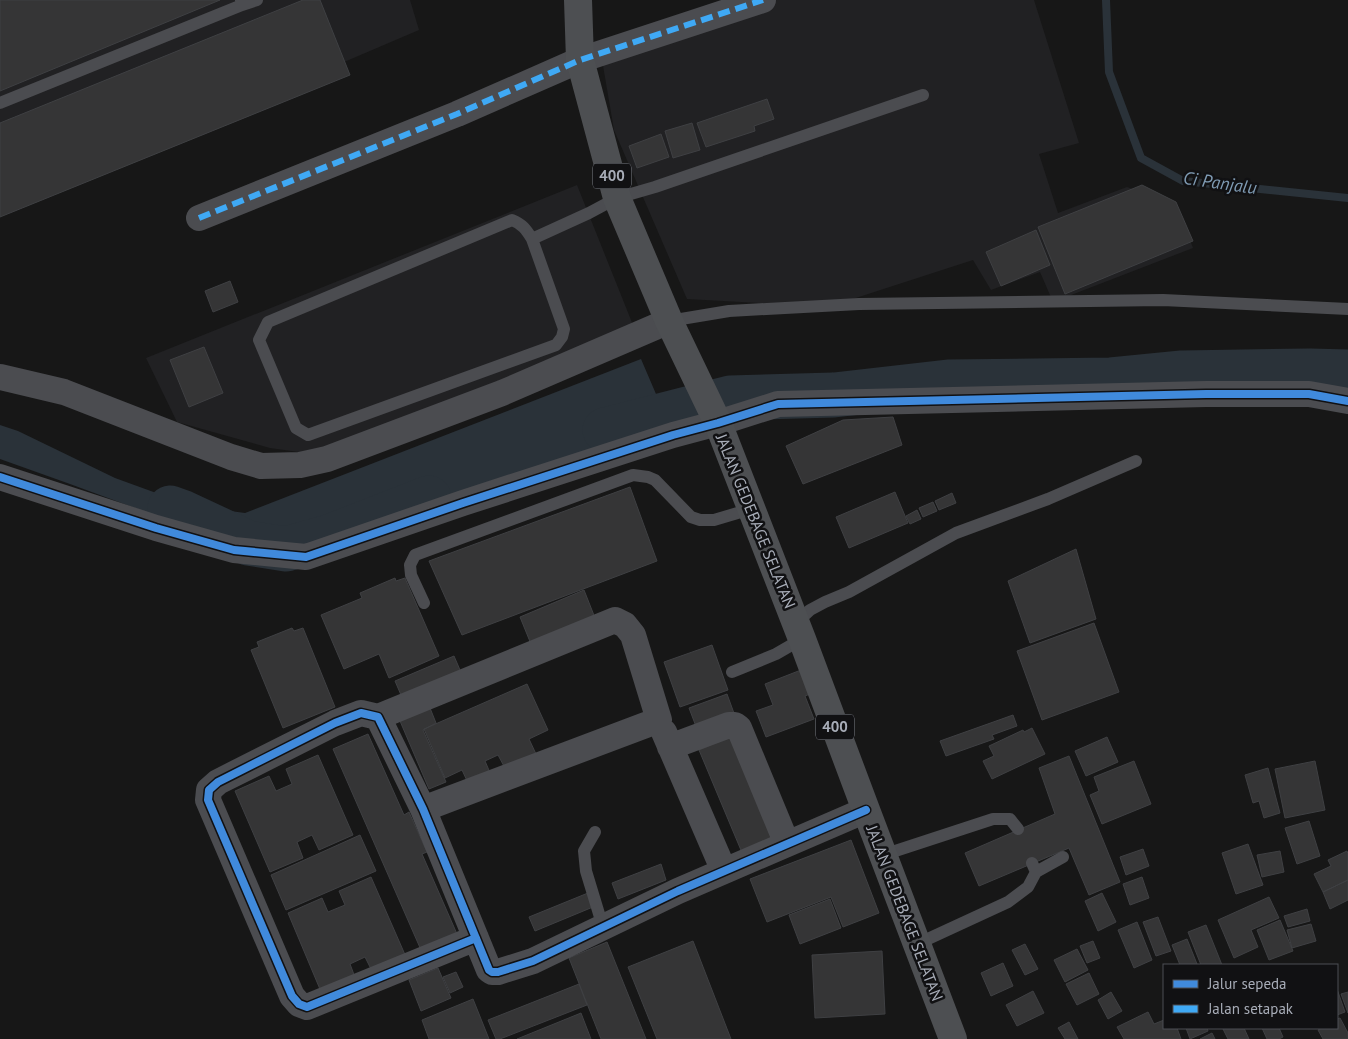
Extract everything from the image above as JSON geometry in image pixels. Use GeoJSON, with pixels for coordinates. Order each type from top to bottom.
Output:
{"type":"FeatureCollection","features":[{"type":"Feature","properties":{"kind":"main road","name":"JALAN GEDEBAGE SELATAN"},"geometry":{"type":"LineString","coordinates":[[578,0],[580,60],[617,198],[715,420],[799,631],[953,1039]]}},
{"type":"Feature","properties":{"kind":"street"},"geometry":{"type":"LineString","coordinates":[[199,218],[457,114],[580,60],[763,0]]}},
{"type":"Feature","properties":{"kind":"street"},"geometry":{"type":"LineString","coordinates":[[0,377],[64,392],[231,457],[261,466],[300,465],[327,459],[502,393],[675,332]]}},
{"type":"Feature","properties":{"kind":"street"},"geometry":{"type":"LineString","coordinates":[[0,477],[156,528],[234,550],[306,557],[715,420],[778,404],[1206,394],[1309,394],[1348,401]]}},
{"type":"Feature","properties":{"kind":"street"},"geometry":{"type":"LineString","coordinates":[[476,938],[307,1007],[299,1004],[292,996],[208,800],[209,790],[218,782],[335,723],[361,713],[378,717],[614,620],[625,624],[633,635],[659,720],[724,871]]}},
{"type":"Feature","properties":{"kind":"street"},"geometry":{"type":"LineString","coordinates":[[378,717],[423,809],[489,970],[492,972],[498,972],[533,961],[678,891],[866,810]]}},
{"type":"Feature","properties":{"kind":"street"},"geometry":{"type":"LineString","coordinates":[[423,809],[659,720]]}},
{"type":"Feature","properties":{"kind":"street"},"geometry":{"type":"LineString","coordinates":[[670,747],[729,725],[739,728],[787,844]]}},
{"type":"Feature","properties":{"kind":"lane"},"geometry":{"type":"LineString","coordinates":[[0,103],[242,3],[257,0]]}},
{"type":"Feature","properties":{"kind":"lane"},"geometry":{"type":"LineString","coordinates":[[532,239],[590,213],[617,198],[923,95]]}},
{"type":"Feature","properties":{"kind":"lane"},"geometry":{"type":"LineString","coordinates":[[512,220],[525,228],[532,239],[564,329],[562,337],[556,345],[308,435],[296,428],[259,340],[268,322],[512,220]]}},
{"type":"Feature","properties":{"kind":"lane"},"geometry":{"type":"LineString","coordinates":[[675,332],[728,311],[859,304],[1163,300],[1348,309]]}},
{"type":"Feature","properties":{"kind":"lane"},"geometry":{"type":"LineString","coordinates":[[732,672],[776,654],[799,631],[810,610],[849,592],[956,533],[1048,499],[1136,461]]}},
{"type":"Feature","properties":{"kind":"lane"},"geometry":{"type":"LineString","coordinates":[[424,603],[411,575],[410,565],[415,555],[633,475],[648,476],[655,480],[691,518],[714,520],[750,509]]}},
{"type":"Feature","properties":{"kind":"lane"},"geometry":{"type":"LineString","coordinates":[[883,855],[993,819],[1010,819],[1018,829]]}},
{"type":"Feature","properties":{"kind":"lane"},"geometry":{"type":"LineString","coordinates":[[595,832],[584,851],[586,871],[603,927]]}},
{"type":"Feature","properties":{"kind":"lane"},"geometry":{"type":"LineString","coordinates":[[917,944],[1008,902],[1028,887],[1034,867],[1063,857]]}},
{"type":"Feature","properties":{"kind":"shaded area"},"geometry":{"type":"Polygon","coordinates":[[[0,0],[410,0],[419,30],[0,209],[0,0]]]}},
{"type":"Feature","properties":{"kind":"shaded area"},"geometry":{"type":"Polygon","coordinates":[[[763,0],[1034,0],[1079,143],[1039,154],[1058,213],[1127,187],[1177,206],[1193,248],[1053,302],[1040,272],[991,290],[973,260],[828,307],[687,299],[614,130],[600,48],[763,0]]]}},
{"type":"Feature","properties":{"kind":"shaded area"},"geometry":{"type":"Polygon","coordinates":[[[577,185],[637,335],[313,454],[270,448],[177,422],[146,358],[577,185]]]}},
{"type":"Feature","properties":{"kind":"shaded area"},"geometry":{"type":"Polygon","coordinates":[[[641,359],[668,422],[406,514],[277,538],[192,529],[0,459],[0,425],[18,431],[115,478],[192,506],[245,513],[641,359]]]}},
{"type":"Feature","properties":{"kind":"building"},"geometry":{"type":"Polygon","coordinates":[[[0,0],[220,0],[0,91],[0,0]]]}},
{"type":"Feature","properties":{"kind":"building"},"geometry":{"type":"Polygon","coordinates":[[[303,0],[320,0],[350,75],[0,217],[0,123],[303,0]]]}},
{"type":"Feature","properties":{"kind":"building"},"geometry":{"type":"Polygon","coordinates":[[[767,99],[774,119],[754,126],[755,131],[706,147],[697,123],[767,99]]]}},
{"type":"Feature","properties":{"kind":"building"},"geometry":{"type":"Polygon","coordinates":[[[692,123],[700,150],[673,158],[665,131],[692,123]]]}},
{"type":"Feature","properties":{"kind":"building"},"geometry":{"type":"Polygon","coordinates":[[[661,134],[669,157],[637,168],[629,146],[661,134]]]}},
{"type":"Feature","properties":{"kind":"building"},"geometry":{"type":"Polygon","coordinates":[[[1142,185],[1176,202],[1193,241],[1065,294],[1038,227],[1142,185]]]}},
{"type":"Feature","properties":{"kind":"building"},"geometry":{"type":"Polygon","coordinates":[[[1036,230],[1050,265],[1001,286],[986,252],[1036,230]]]}},
{"type":"Feature","properties":{"kind":"building"},"geometry":{"type":"Polygon","coordinates":[[[230,281],[238,302],[213,312],[205,291],[230,281]]]}},
{"type":"Feature","properties":{"kind":"building"},"geometry":{"type":"Polygon","coordinates":[[[204,347],[223,393],[189,407],[170,360],[204,347]]]}},
{"type":"Feature","properties":{"kind":"building"},"geometry":{"type":"Polygon","coordinates":[[[893,417],[902,445],[803,484],[786,446],[843,420],[893,417]]]}},
{"type":"Feature","properties":{"kind":"building"},"geometry":{"type":"Polygon","coordinates":[[[630,487],[657,561],[462,635],[429,561],[630,487]]]}},
{"type":"Feature","properties":{"kind":"building"},"geometry":{"type":"Polygon","coordinates":[[[895,492],[908,523],[849,548],[836,517],[895,492]]]}},
{"type":"Feature","properties":{"kind":"building"},"geometry":{"type":"Polygon","coordinates":[[[952,493],[956,503],[939,510],[935,501],[952,493]]]}},
{"type":"Feature","properties":{"kind":"building"},"geometry":{"type":"Polygon","coordinates":[[[933,502],[937,511],[923,517],[919,508],[933,502]]]}},
{"type":"Feature","properties":{"kind":"building"},"geometry":{"type":"Polygon","coordinates":[[[917,510],[921,519],[910,524],[906,516],[917,510]]]}},
{"type":"Feature","properties":{"kind":"building"},"geometry":{"type":"Polygon","coordinates":[[[1076,549],[1096,619],[1030,643],[1008,581],[1076,549]]]}},
{"type":"Feature","properties":{"kind":"building"},"geometry":{"type":"Polygon","coordinates":[[[395,578],[396,581],[405,578],[439,656],[389,678],[379,654],[344,669],[321,615],[362,598],[360,593],[395,578]]]}},
{"type":"Feature","properties":{"kind":"building"},"geometry":{"type":"Polygon","coordinates":[[[584,590],[597,623],[533,649],[520,617],[584,590]]]}},
{"type":"Feature","properties":{"kind":"building"},"geometry":{"type":"Polygon","coordinates":[[[1094,623],[1119,692],[1042,720],[1017,651],[1094,623]]]}},
{"type":"Feature","properties":{"kind":"building"},"geometry":{"type":"Polygon","coordinates":[[[292,628],[294,631],[303,628],[335,707],[283,728],[251,650],[259,647],[257,642],[292,628]]]}},
{"type":"Feature","properties":{"kind":"building"},"geometry":{"type":"Polygon","coordinates":[[[712,645],[728,690],[680,707],[664,662],[712,645]]]}},
{"type":"Feature","properties":{"kind":"building"},"geometry":{"type":"Polygon","coordinates":[[[454,656],[463,677],[404,702],[395,681],[454,656]]]}},
{"type":"Feature","properties":{"kind":"building"},"geometry":{"type":"Polygon","coordinates":[[[801,670],[810,694],[805,696],[814,719],[766,737],[756,711],[773,705],[765,684],[801,670]]]}},
{"type":"Feature","properties":{"kind":"building"},"geometry":{"type":"Polygon","coordinates":[[[527,684],[548,730],[529,739],[536,754],[505,768],[498,755],[485,761],[491,775],[469,785],[462,770],[445,778],[424,729],[527,684]]]}},
{"type":"Feature","properties":{"kind":"building"},"geometry":{"type":"Polygon","coordinates":[[[727,694],[735,716],[697,729],[689,708],[727,694]]]}},
{"type":"Feature","properties":{"kind":"building"},"geometry":{"type":"Polygon","coordinates":[[[430,708],[436,723],[423,730],[446,782],[429,789],[400,721],[430,708]]]}},
{"type":"Feature","properties":{"kind":"building"},"geometry":{"type":"Polygon","coordinates":[[[1013,715],[1017,726],[992,735],[994,739],[946,756],[940,741],[1013,715]]]}},
{"type":"Feature","properties":{"kind":"building"},"geometry":{"type":"Polygon","coordinates":[[[1032,728],[1045,754],[992,779],[983,761],[994,756],[989,746],[1023,730],[1024,732],[1032,728]]]}},
{"type":"Feature","properties":{"kind":"building"},"geometry":{"type":"Polygon","coordinates":[[[368,734],[404,815],[409,812],[427,852],[422,854],[457,934],[421,950],[333,749],[368,734]]]}},
{"type":"Feature","properties":{"kind":"building"},"geometry":{"type":"Polygon","coordinates":[[[734,735],[777,841],[743,855],[699,750],[734,735]]]}},
{"type":"Feature","properties":{"kind":"building"},"geometry":{"type":"Polygon","coordinates":[[[1107,737],[1118,762],[1086,776],[1075,751],[1107,737]]]}},
{"type":"Feature","properties":{"kind":"building"},"geometry":{"type":"Polygon","coordinates":[[[318,755],[353,835],[319,850],[312,835],[297,842],[303,858],[270,872],[235,791],[269,776],[276,791],[292,784],[286,769],[318,755]]]}},
{"type":"Feature","properties":{"kind":"building"},"geometry":{"type":"Polygon","coordinates":[[[1069,756],[1120,882],[1089,895],[1069,848],[979,886],[965,853],[1055,814],[1039,768],[1069,756]]]}},
{"type":"Feature","properties":{"kind":"building"},"geometry":{"type":"Polygon","coordinates":[[[1134,761],[1151,804],[1102,824],[1090,795],[1099,791],[1094,777],[1134,761]]]}},
{"type":"Feature","properties":{"kind":"building"},"geometry":{"type":"Polygon","coordinates":[[[1315,761],[1325,810],[1285,818],[1275,769],[1315,761]]]}},
{"type":"Feature","properties":{"kind":"building"},"geometry":{"type":"Polygon","coordinates":[[[1268,768],[1280,813],[1264,818],[1259,801],[1253,803],[1245,775],[1268,768]]]}},
{"type":"Feature","properties":{"kind":"building"},"geometry":{"type":"Polygon","coordinates":[[[1309,821],[1320,856],[1297,864],[1285,828],[1309,821]]]}},
{"type":"Feature","properties":{"kind":"building"},"geometry":{"type":"Polygon","coordinates":[[[360,835],[376,871],[286,910],[271,875],[360,835]]]}},
{"type":"Feature","properties":{"kind":"building"},"geometry":{"type":"Polygon","coordinates":[[[851,840],[879,913],[843,927],[831,897],[767,922],[750,879],[851,840]]]}},
{"type":"Feature","properties":{"kind":"building"},"geometry":{"type":"Polygon","coordinates":[[[1248,844],[1263,885],[1236,894],[1222,853],[1248,844]]]}},
{"type":"Feature","properties":{"kind":"building"},"geometry":{"type":"Polygon","coordinates":[[[1143,849],[1149,866],[1126,875],[1120,857],[1143,849]]]}},
{"type":"Feature","properties":{"kind":"building"},"geometry":{"type":"Polygon","coordinates":[[[1280,851],[1284,872],[1262,877],[1257,855],[1280,851]]]}},
{"type":"Feature","properties":{"kind":"building"},"geometry":{"type":"Polygon","coordinates":[[[1347,851],[1348,880],[1323,892],[1314,874],[1331,866],[1328,860],[1347,851]]]}},
{"type":"Feature","properties":{"kind":"building"},"geometry":{"type":"Polygon","coordinates":[[[661,864],[666,880],[618,899],[612,883],[661,864]]]}},
{"type":"Feature","properties":{"kind":"building"},"geometry":{"type":"Polygon","coordinates":[[[371,877],[406,957],[372,971],[365,957],[350,964],[356,980],[322,994],[288,913],[322,898],[328,912],[345,905],[339,891],[371,877]]]}},
{"type":"Feature","properties":{"kind":"building"},"geometry":{"type":"Polygon","coordinates":[[[1142,877],[1149,898],[1130,905],[1123,884],[1142,877]]]}},
{"type":"Feature","properties":{"kind":"building"},"geometry":{"type":"Polygon","coordinates":[[[1348,880],[1348,900],[1330,909],[1323,892],[1348,880]]]}},
{"type":"Feature","properties":{"kind":"building"},"geometry":{"type":"Polygon","coordinates":[[[588,893],[593,907],[535,931],[529,917],[588,893]]]}},
{"type":"Feature","properties":{"kind":"building"},"geometry":{"type":"Polygon","coordinates":[[[1102,893],[1116,922],[1098,931],[1085,901],[1102,893]]]}},
{"type":"Feature","properties":{"kind":"building"},"geometry":{"type":"Polygon","coordinates":[[[1269,897],[1279,918],[1251,930],[1258,947],[1234,958],[1218,920],[1269,897]]]}},
{"type":"Feature","properties":{"kind":"building"},"geometry":{"type":"Polygon","coordinates":[[[830,899],[841,928],[800,944],[789,915],[830,899]]]}},
{"type":"Feature","properties":{"kind":"building"},"geometry":{"type":"Polygon","coordinates":[[[1307,909],[1310,921],[1288,927],[1284,916],[1307,909]]]}},
{"type":"Feature","properties":{"kind":"building"},"geometry":{"type":"Polygon","coordinates":[[[1158,917],[1171,951],[1156,956],[1143,922],[1158,917]]]}},
{"type":"Feature","properties":{"kind":"building"},"geometry":{"type":"Polygon","coordinates":[[[1280,920],[1293,951],[1269,960],[1257,930],[1280,920]]]}},
{"type":"Feature","properties":{"kind":"building"},"geometry":{"type":"Polygon","coordinates":[[[1137,922],[1152,960],[1134,968],[1118,930],[1137,922]]]}},
{"type":"Feature","properties":{"kind":"building"},"geometry":{"type":"Polygon","coordinates":[[[1311,924],[1316,941],[1292,948],[1287,930],[1311,924]]]}},
{"type":"Feature","properties":{"kind":"building"},"geometry":{"type":"Polygon","coordinates":[[[1206,925],[1222,964],[1201,964],[1188,932],[1206,925]]]}},
{"type":"Feature","properties":{"kind":"building"},"geometry":{"type":"Polygon","coordinates":[[[1187,939],[1197,964],[1180,964],[1172,945],[1187,939]]]}},
{"type":"Feature","properties":{"kind":"building"},"geometry":{"type":"Polygon","coordinates":[[[693,941],[731,1039],[657,1039],[628,967],[693,941]]]}},
{"type":"Feature","properties":{"kind":"building"},"geometry":{"type":"Polygon","coordinates":[[[1093,941],[1100,958],[1087,963],[1080,946],[1093,941]]]}},
{"type":"Feature","properties":{"kind":"building"},"geometry":{"type":"Polygon","coordinates":[[[607,942],[646,1039],[601,1039],[569,958],[607,942]]]}},
{"type":"Feature","properties":{"kind":"building"},"geometry":{"type":"Polygon","coordinates":[[[1025,944],[1038,969],[1025,975],[1012,950],[1025,944]]]}},
{"type":"Feature","properties":{"kind":"building"},"geometry":{"type":"Polygon","coordinates":[[[1077,949],[1088,970],[1065,982],[1054,960],[1077,949]]]}},
{"type":"Feature","properties":{"kind":"building"},"geometry":{"type":"Polygon","coordinates":[[[882,951],[885,1014],[815,1018],[812,955],[882,951]]]}},
{"type":"Feature","properties":{"kind":"building"},"geometry":{"type":"Polygon","coordinates":[[[1003,963],[1013,986],[991,996],[981,973],[1003,963]]]}},
{"type":"Feature","properties":{"kind":"building"},"geometry":{"type":"Polygon","coordinates":[[[438,968],[451,998],[421,1011],[409,980],[438,968]]]}},
{"type":"Feature","properties":{"kind":"building"},"geometry":{"type":"Polygon","coordinates":[[[456,972],[463,987],[450,993],[443,977],[456,972]]]}},
{"type":"Feature","properties":{"kind":"building"},"geometry":{"type":"Polygon","coordinates":[[[1089,973],[1099,994],[1077,1005],[1066,984],[1089,973]]]}},
{"type":"Feature","properties":{"kind":"building"},"geometry":{"type":"Polygon","coordinates":[[[579,984],[587,1005],[496,1039],[488,1020],[579,984]]]}},
{"type":"Feature","properties":{"kind":"building"},"geometry":{"type":"Polygon","coordinates":[[[1033,991],[1044,1013],[1017,1026],[1006,1005],[1033,991]]]}},
{"type":"Feature","properties":{"kind":"building"},"geometry":{"type":"Polygon","coordinates":[[[1111,992],[1122,1011],[1108,1019],[1098,1000],[1111,992]]]}},
{"type":"Feature","properties":{"kind":"building"},"geometry":{"type":"Polygon","coordinates":[[[1338,992],[1345,1012],[1338,1015],[1338,992]]]}},
{"type":"Feature","properties":{"kind":"building"},"geometry":{"type":"Polygon","coordinates":[[[1348,992],[1348,1013],[1341,994],[1348,992]]]}},
{"type":"Feature","properties":{"kind":"building"},"geometry":{"type":"Polygon","coordinates":[[[473,999],[489,1039],[429,1039],[422,1020],[473,999]]]}},
{"type":"Feature","properties":{"kind":"building"},"geometry":{"type":"Polygon","coordinates":[[[1148,1012],[1154,1024],[1163,1020],[1163,1029],[1177,1029],[1181,1039],[1124,1039],[1117,1027],[1148,1012]]]}},
{"type":"Feature","properties":{"kind":"building"},"geometry":{"type":"Polygon","coordinates":[[[581,1013],[591,1039],[517,1039],[581,1013]]]}},
{"type":"Feature","properties":{"kind":"building"},"geometry":{"type":"Polygon","coordinates":[[[1340,1018],[1348,1033],[1348,1039],[1323,1039],[1318,1030],[1338,1029],[1338,1019],[1340,1018]]]}},
{"type":"Feature","properties":{"kind":"building"},"geometry":{"type":"Polygon","coordinates":[[[1069,1022],[1078,1039],[1065,1039],[1058,1028],[1069,1022]]]}},
{"type":"Feature","properties":{"kind":"building"},"geometry":{"type":"Polygon","coordinates":[[[1186,1029],[1207,1029],[1208,1031],[1190,1039],[1186,1029]]]}},
{"type":"Feature","properties":{"kind":"building"},"geometry":{"type":"Polygon","coordinates":[[[1223,1029],[1244,1029],[1249,1039],[1228,1039],[1223,1029]]]}},
{"type":"Feature","properties":{"kind":"building"},"geometry":{"type":"Polygon","coordinates":[[[1262,1029],[1279,1029],[1283,1037],[1279,1039],[1267,1039],[1262,1029]]]}},
{"type":"Feature","properties":{"kind":"building"},"geometry":{"type":"Polygon","coordinates":[[[1212,1033],[1215,1039],[1200,1039],[1212,1033]]]}},
{"type":"Feature","properties":{"kind":"waterway","name":"Ci Panjalu"},"geometry":{"type":"LineString","coordinates":[[1106,0],[1109,72],[1141,158],[1183,181],[1348,198]]}},
{"type":"Feature","properties":{"kind":"waterway"},"geometry":{"type":"LineString","coordinates":[[605,430],[730,398],[834,395],[948,382],[1111,380],[1182,373],[1348,372]]}},
{"type":"Feature","properties":{"kind":"waterway"},"geometry":{"type":"LineString","coordinates":[[170,508],[248,543],[286,549],[329,537],[429,498]]}},
{"type":"Feature","properties":{"kind":"marked path"},"geometry":{"type":"LineString","coordinates":[[199,218],[457,114],[580,60],[763,0]]}},
{"type":"Feature","properties":{"kind":"cycle path"},"geometry":{"type":"LineString","coordinates":[[0,477],[156,528],[234,550],[306,557],[463,503],[673,435],[778,404],[1206,394],[1309,394],[1348,401]]}},
{"type":"Feature","properties":{"kind":"cycle path"},"geometry":{"type":"LineString","coordinates":[[476,938],[307,1007],[299,1004],[292,996],[208,800],[209,790],[218,782],[335,723],[361,713],[378,717],[423,809],[489,970],[492,972],[498,972],[533,961],[678,891],[866,810]]}}]}
